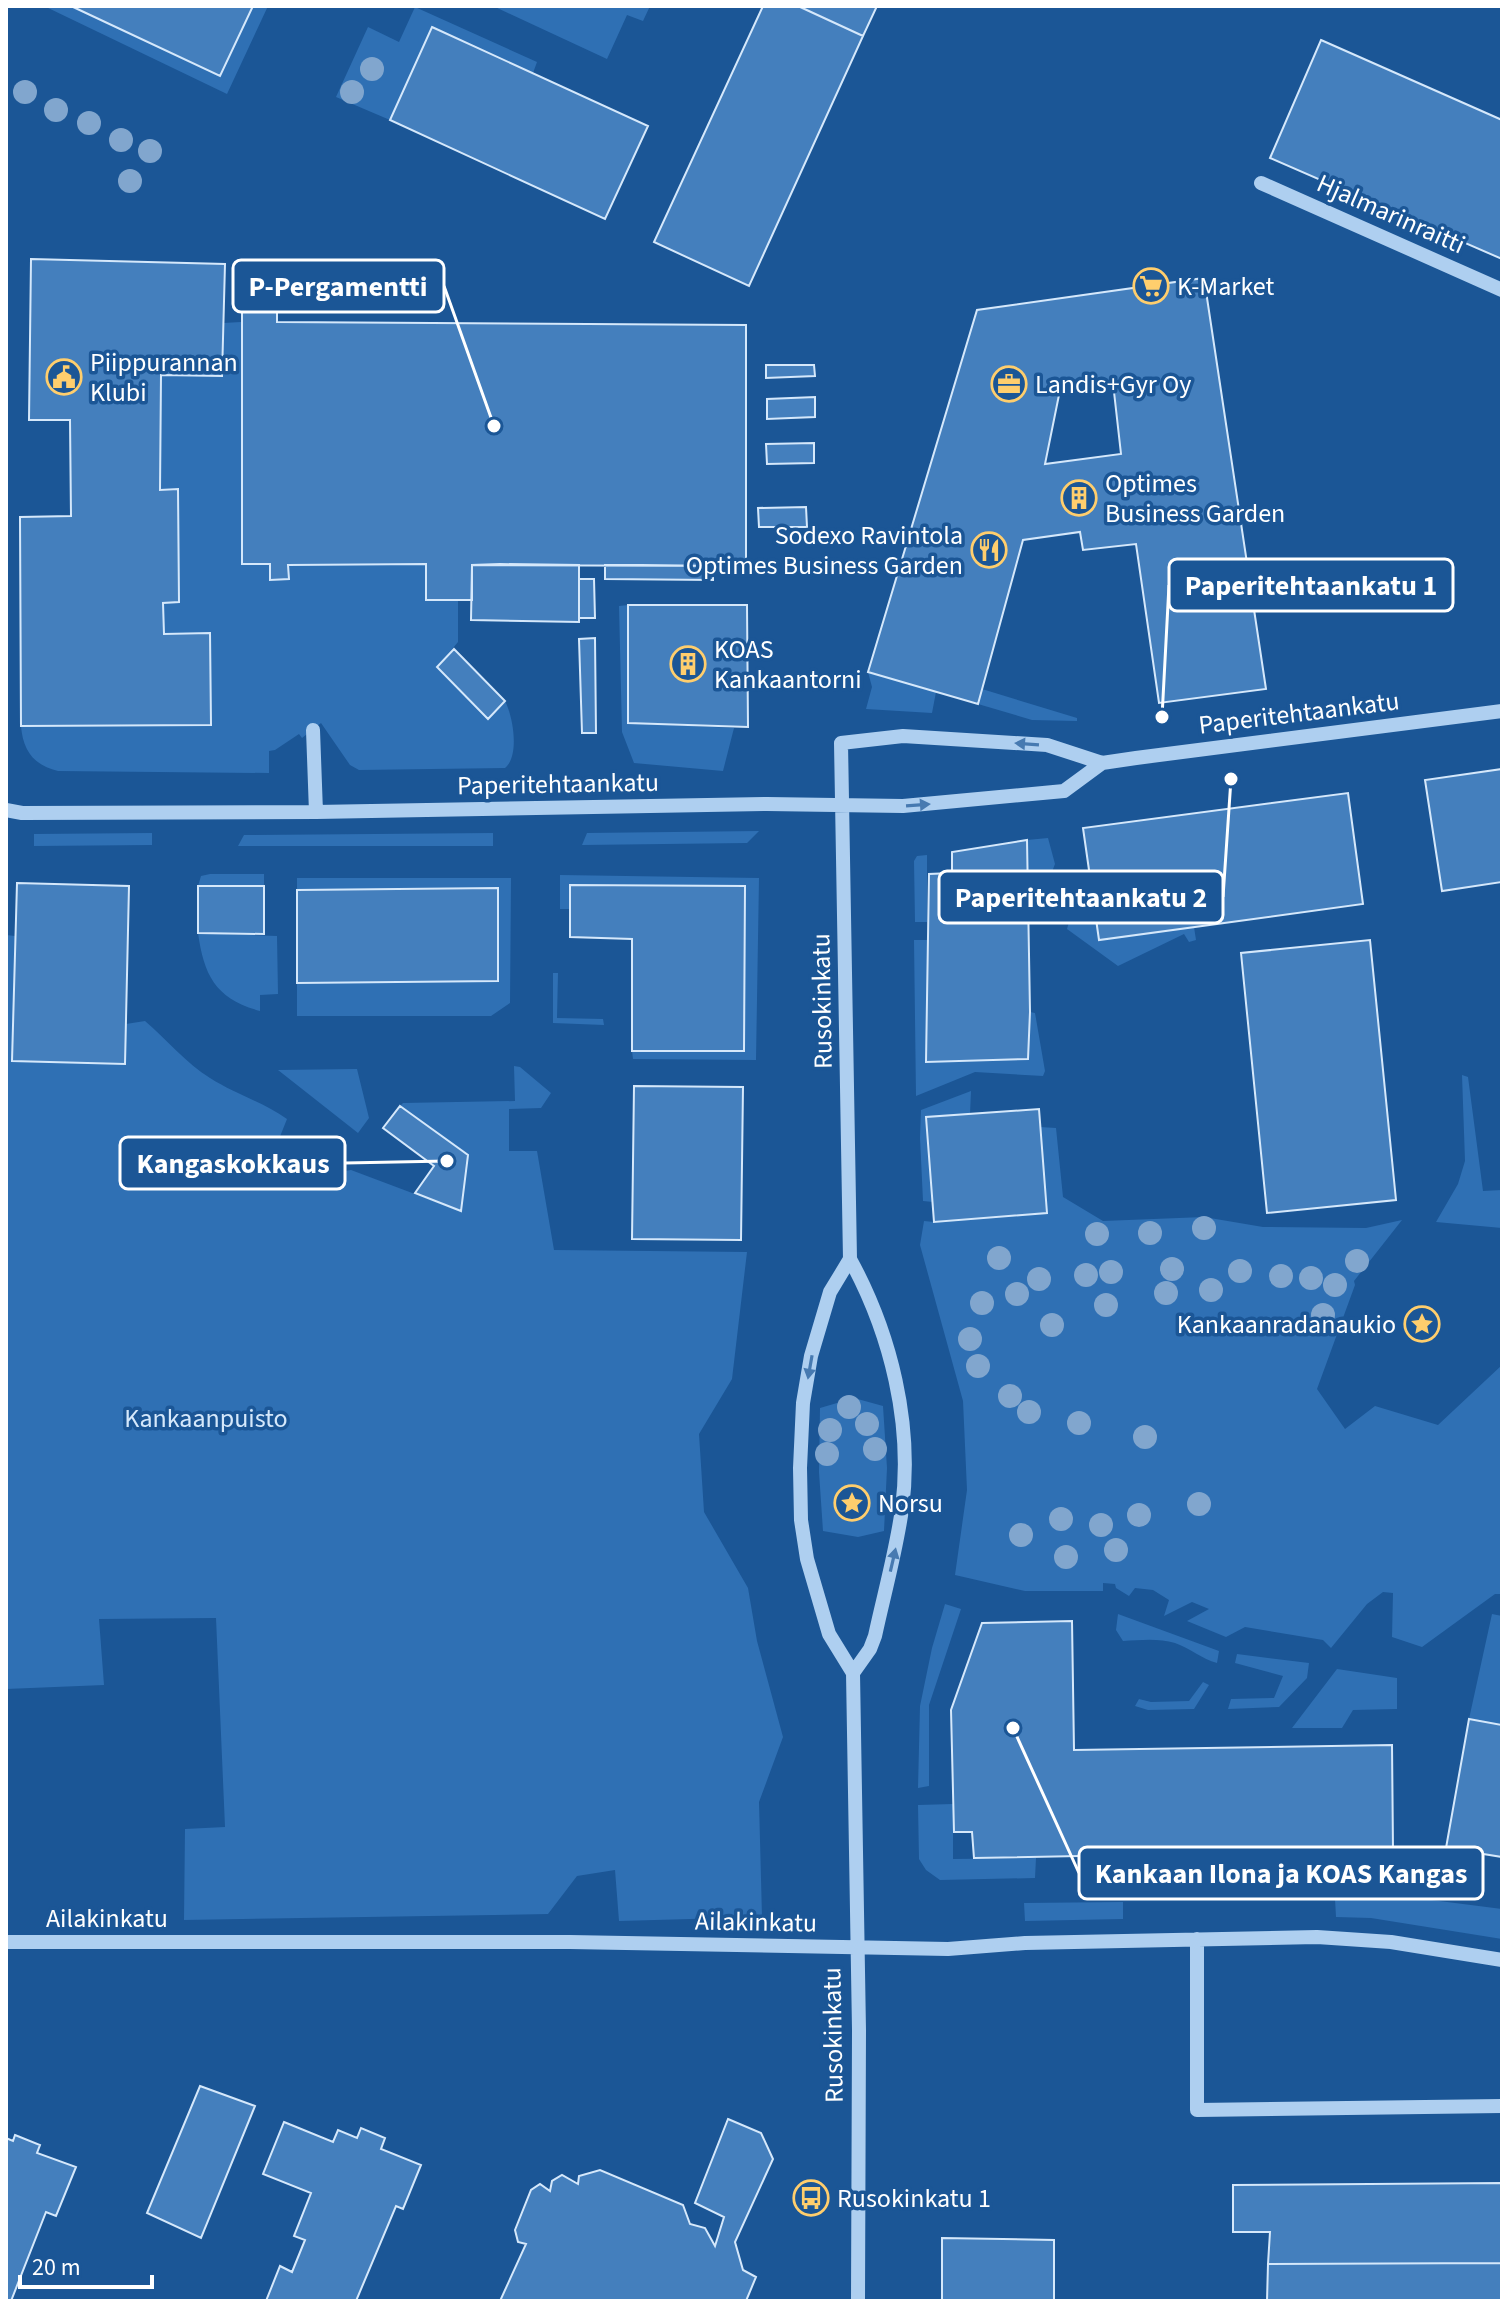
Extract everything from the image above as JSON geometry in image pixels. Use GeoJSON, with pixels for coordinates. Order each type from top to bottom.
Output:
{"type":"FeatureCollection","features":[{"type":"Feature","properties":{"kind":"street","name":"Hjalmarinraitti"},"geometry":{"type":"LineString","coordinates":[[1261,183],[1502,290]]}},
{"type":"Feature","properties":{"kind":"street","name":"Paperitehtaankatu"},"geometry":{"type":"LineString","coordinates":[[841,743],[903,736],[1047,745],[1102,763],[1502,711]]}},
{"type":"Feature","properties":{"kind":"street"},"geometry":{"type":"LineString","coordinates":[[313,730],[316,812]]}},
{"type":"Feature","properties":{"kind":"street","name":"Rusokinkatu"},"geometry":{"type":"LineString","coordinates":[[841,743],[850,1259],[869,1295],[889,1354],[902,1419],[904,1465],[903,1506],[875,1636],[853,1673],[858,2301]]}},
{"type":"Feature","properties":{"kind":"street","name":"Paperitehtaankatu"},"geometry":{"type":"LineString","coordinates":[[6,810],[22,813],[316,812],[903,806],[1064,791],[1102,763]]}},
{"type":"Feature","properties":{"kind":"street"},"geometry":{"type":"LineString","coordinates":[[850,1259],[830,1292],[811,1356],[803,1403],[800,1494],[803,1537],[814,1585],[829,1634],[853,1673]]}},
{"type":"Feature","properties":{"kind":"street","name":"Ailakinkatu"},"geometry":{"type":"LineString","coordinates":[[6,1942],[570,1942],[976,1949],[1025,1943],[1336,1938],[1391,1942],[1502,1960]]}},
{"type":"Feature","properties":{"kind":"street"},"geometry":{"type":"LineString","coordinates":[[1197,1939],[1197,2110],[1502,2106]]}},
{"type":"Feature","properties":{"kind":"green space"},"geometry":{"type":"Polygon","coordinates":[[[44,6],[71,6],[220,75],[253,6],[268,6],[227,94],[44,6]]]}},
{"type":"Feature","properties":{"kind":"green space"},"geometry":{"type":"Polygon","coordinates":[[[493,6],[650,6],[643,21],[627,15],[607,59],[493,6]]]}},
{"type":"Feature","properties":{"kind":"green space"},"geometry":{"type":"Polygon","coordinates":[[[415,7],[537,62],[533,73],[433,28],[390,120],[336,97],[368,27],[399,42],[415,7]]]}},
{"type":"Feature","properties":{"kind":"green space"},"geometry":{"type":"Polygon","coordinates":[[[241,322],[242,564],[270,564],[271,580],[288,579],[288,565],[426,564],[426,600],[458,600],[458,642],[437,667],[489,718],[505,701],[514,745],[510,762],[505,768],[359,770],[350,765],[321,723],[302,738],[299,734],[269,751],[269,773],[58,771],[42,765],[27,749],[21,726],[211,724],[210,633],[164,634],[163,603],[179,601],[178,490],[160,490],[161,375],[222,376],[223,323],[241,322]]]}},
{"type":"Feature","properties":{"kind":"green space"},"geometry":{"type":"Polygon","coordinates":[[[628,605],[629,723],[734,728],[723,771],[634,763],[622,732],[619,606],[628,605]]]}},
{"type":"Feature","properties":{"kind":"green space"},"geometry":{"type":"Polygon","coordinates":[[[868,672],[936,692],[932,713],[866,709],[872,687],[868,672]]]}},
{"type":"Feature","properties":{"kind":"green space"},"geometry":{"type":"Polygon","coordinates":[[[982,689],[1077,718],[1077,721],[1032,720],[978,704],[982,689]]]}},
{"type":"Feature","properties":{"kind":"green space"},"geometry":{"type":"Polygon","coordinates":[[[759,831],[747,843],[582,845],[587,833],[759,831]]]}},
{"type":"Feature","properties":{"kind":"green space"},"geometry":{"type":"Polygon","coordinates":[[[152,833],[152,845],[34,846],[34,834],[152,833]]]}},
{"type":"Feature","properties":{"kind":"green space"},"geometry":{"type":"Polygon","coordinates":[[[493,833],[493,846],[238,846],[244,835],[493,833]]]}},
{"type":"Feature","properties":{"kind":"green space"},"geometry":{"type":"Polygon","coordinates":[[[1048,838],[1055,864],[1039,905],[1028,910],[1027,840],[1048,838]]]}},
{"type":"Feature","properties":{"kind":"green space"},"geometry":{"type":"Polygon","coordinates":[[[927,855],[927,922],[915,922],[914,861],[917,856],[927,855]]]}},
{"type":"Feature","properties":{"kind":"green space"},"geometry":{"type":"Polygon","coordinates":[[[264,874],[264,886],[198,886],[201,876],[264,874]]]}},
{"type":"Feature","properties":{"kind":"green space"},"geometry":{"type":"Polygon","coordinates":[[[560,875],[759,878],[756,1060],[633,1059],[632,1051],[744,1051],[745,887],[571,885],[570,909],[560,909],[560,875]]]}},
{"type":"Feature","properties":{"kind":"green space"},"geometry":{"type":"Polygon","coordinates":[[[297,878],[511,878],[510,1003],[491,1016],[297,1016],[297,983],[498,981],[497,888],[297,890],[297,878]]]}},
{"type":"Feature","properties":{"kind":"green space"},"geometry":{"type":"Polygon","coordinates":[[[1093,898],[1099,940],[1194,927],[1196,940],[1189,942],[1184,934],[1118,966],[1067,929],[1075,901],[1093,898]]]}},
{"type":"Feature","properties":{"kind":"green space"},"geometry":{"type":"Polygon","coordinates":[[[198,933],[277,936],[278,994],[260,995],[260,1011],[233,1000],[215,984],[209,973],[198,933]]]}},
{"type":"Feature","properties":{"kind":"green space","name":"Kankaanpuisto"},"geometry":{"type":"Polygon","coordinates":[[[6,935],[15,936],[12,1061],[125,1064],[126,1024],[145,1021],[201,1072],[287,1119],[269,1164],[301,1178],[351,1170],[460,1211],[468,1155],[400,1106],[403,1103],[515,1101],[514,1066],[520,1067],[551,1093],[541,1108],[509,1109],[509,1151],[537,1151],[554,1250],[747,1252],[732,1379],[699,1434],[704,1512],[748,1588],[757,1641],[783,1737],[759,1802],[762,1917],[619,1921],[615,1870],[577,1876],[548,1914],[184,1920],[185,1829],[225,1827],[216,1618],[99,1619],[104,1685],[6,1689],[6,935]]]}},
{"type":"Feature","properties":{"kind":"green space"},"geometry":{"type":"Polygon","coordinates":[[[914,940],[928,940],[926,1062],[1027,1059],[1030,1012],[1035,1013],[1045,1071],[1043,1076],[975,1072],[916,1096],[914,940]]]}},
{"type":"Feature","properties":{"kind":"green space"},"geometry":{"type":"Polygon","coordinates":[[[553,973],[558,973],[557,1018],[603,1019],[604,1025],[553,1023],[553,973]]]}},
{"type":"Feature","properties":{"kind":"green space"},"geometry":{"type":"Polygon","coordinates":[[[357,1069],[369,1118],[358,1133],[278,1070],[357,1069]]]}},
{"type":"Feature","properties":{"kind":"green space"},"geometry":{"type":"Polygon","coordinates":[[[1462,1075],[1468,1077],[1483,1191],[1502,1190],[1502,1228],[1436,1222],[1458,1184],[1465,1161],[1462,1075]]]}},
{"type":"Feature","properties":{"kind":"green space"},"geometry":{"type":"Polygon","coordinates":[[[971,1091],[970,1114],[926,1117],[933,1202],[923,1201],[921,1110],[971,1091]]]}},
{"type":"Feature","properties":{"kind":"green space"},"geometry":{"type":"Polygon","coordinates":[[[1040,1127],[1056,1128],[1063,1197],[1103,1221],[1204,1217],[1263,1227],[1366,1228],[1402,1220],[1354,1281],[1317,1389],[1345,1429],[1375,1406],[1438,1425],[1502,1365],[1502,1594],[1495,1594],[1422,1647],[1392,1637],[1393,1593],[1383,1592],[1367,1604],[1331,1648],[1323,1640],[1245,1627],[1226,1637],[1187,1621],[1209,1609],[1192,1602],[1164,1616],[1169,1600],[1153,1590],[1135,1588],[1129,1596],[1115,1584],[1103,1583],[1103,1591],[1025,1591],[955,1575],[967,1490],[963,1401],[920,1245],[924,1221],[934,1222],[1040,1127]]]}},
{"type":"Feature","properties":{"kind":"green space"},"geometry":{"type":"Polygon","coordinates":[[[854,1398],[883,1406],[887,1468],[884,1531],[858,1537],[823,1531],[819,1472],[820,1408],[854,1398]]]}},
{"type":"Feature","properties":{"kind":"green space"},"geometry":{"type":"Polygon","coordinates":[[[945,1604],[961,1609],[929,1705],[929,1786],[918,1788],[920,1706],[945,1604]]]}},
{"type":"Feature","properties":{"kind":"green space"},"geometry":{"type":"Polygon","coordinates":[[[1118,1614],[1219,1651],[1217,1663],[1169,1641],[1123,1641],[1116,1630],[1118,1614]]]}},
{"type":"Feature","properties":{"kind":"green space"},"geometry":{"type":"Polygon","coordinates":[[[1492,1614],[1502,1616],[1502,1725],[1469,1719],[1492,1614]]]}},
{"type":"Feature","properties":{"kind":"green space"},"geometry":{"type":"Polygon","coordinates":[[[1237,1654],[1309,1663],[1307,1678],[1279,1707],[1228,1709],[1231,1699],[1274,1698],[1283,1676],[1235,1663],[1237,1654]]]}},
{"type":"Feature","properties":{"kind":"green space"},"geometry":{"type":"Polygon","coordinates":[[[1337,1669],[1397,1678],[1397,1709],[1353,1710],[1342,1728],[1292,1728],[1337,1669]]]}},
{"type":"Feature","properties":{"kind":"green space"},"geometry":{"type":"Polygon","coordinates":[[[1203,1682],[1209,1685],[1194,1709],[1148,1710],[1135,1706],[1139,1699],[1151,1702],[1189,1701],[1203,1682]]]}},
{"type":"Feature","properties":{"kind":"green space"},"geometry":{"type":"Polygon","coordinates":[[[953,1804],[953,1859],[1036,1858],[1035,1878],[940,1880],[926,1870],[919,1859],[918,1805],[953,1804]]]}},
{"type":"Feature","properties":{"kind":"green space"},"geometry":{"type":"Polygon","coordinates":[[[1408,1897],[1502,1909],[1502,1939],[1371,1918],[1336,1917],[1335,1899],[1408,1897]]]}},
{"type":"Feature","properties":{"kind":"green space"},"geometry":{"type":"Polygon","coordinates":[[[1123,1902],[1123,1919],[1025,1921],[1024,1903],[1123,1902]]]}},
{"type":"Feature","properties":{"kind":"building"},"geometry":{"type":"Polygon","coordinates":[[[71,6],[253,6],[220,76],[71,6]]]}},
{"type":"Feature","properties":{"kind":"building"},"geometry":{"type":"Polygon","coordinates":[[[763,6],[798,6],[863,36],[749,286],[654,242],[763,6]]]}},
{"type":"Feature","properties":{"kind":"building"},"geometry":{"type":"Polygon","coordinates":[[[798,6],[877,6],[863,36],[798,6]]]}},
{"type":"Feature","properties":{"kind":"building"},"geometry":{"type":"Polygon","coordinates":[[[432,27],[648,126],[605,219],[390,120],[432,27]]]}},
{"type":"Feature","properties":{"kind":"building"},"geometry":{"type":"Polygon","coordinates":[[[1321,40],[1502,120],[1502,259],[1270,158],[1321,40]]]}},
{"type":"Feature","properties":{"kind":"building"},"geometry":{"type":"Polygon","coordinates":[[[31,259],[225,264],[222,376],[161,375],[160,490],[178,489],[179,602],[163,603],[164,634],[210,633],[211,725],[21,726],[20,517],[71,516],[70,420],[29,420],[31,259]]]}},
{"type":"Feature","properties":{"kind":"building","name":"Optimes Business Garden"},"geometry":{"type":"Polygon","coordinates":[[[1204,278],[1266,689],[1159,703],[1136,544],[1083,550],[1080,532],[1023,540],[978,704],[868,672],[977,310],[1204,278]],[[1113,383],[1060,390],[1045,464],[1121,454],[1113,383]]]}},
{"type":"Feature","properties":{"kind":"building"},"geometry":{"type":"Polygon","coordinates":[[[277,287],[277,322],[746,325],[746,566],[472,565],[472,600],[426,600],[426,564],[288,565],[289,579],[270,580],[270,564],[242,564],[242,288],[277,287]]]}},
{"type":"Feature","properties":{"kind":"building"},"geometry":{"type":"Polygon","coordinates":[[[766,365],[814,365],[815,376],[766,378],[766,365]]]}},
{"type":"Feature","properties":{"kind":"building"},"geometry":{"type":"Polygon","coordinates":[[[815,397],[815,417],[767,419],[767,399],[815,397]]]}},
{"type":"Feature","properties":{"kind":"building"},"geometry":{"type":"Polygon","coordinates":[[[814,443],[814,463],[767,464],[766,444],[814,443]]]}},
{"type":"Feature","properties":{"kind":"building"},"geometry":{"type":"Polygon","coordinates":[[[806,507],[807,527],[759,527],[758,508],[806,507]]]}},
{"type":"Feature","properties":{"kind":"building"},"geometry":{"type":"Polygon","coordinates":[[[472,565],[579,565],[579,622],[471,620],[472,565]]]}},
{"type":"Feature","properties":{"kind":"building"},"geometry":{"type":"Polygon","coordinates":[[[605,565],[713,566],[713,580],[605,579],[605,565]]]}},
{"type":"Feature","properties":{"kind":"building"},"geometry":{"type":"Polygon","coordinates":[[[579,579],[594,579],[595,618],[579,618],[579,579]]]}},
{"type":"Feature","properties":{"kind":"building","name":"KOAS Kankaantorni"},"geometry":{"type":"Polygon","coordinates":[[[628,605],[747,605],[748,727],[628,723],[628,605]]]}},
{"type":"Feature","properties":{"kind":"building"},"geometry":{"type":"Polygon","coordinates":[[[595,638],[596,733],[582,733],[579,639],[595,638]]]}},
{"type":"Feature","properties":{"kind":"building"},"geometry":{"type":"Polygon","coordinates":[[[454,649],[505,701],[488,719],[437,667],[454,649]]]}},
{"type":"Feature","properties":{"kind":"building"},"geometry":{"type":"Polygon","coordinates":[[[1502,769],[1502,882],[1442,891],[1425,780],[1502,769]]]}},
{"type":"Feature","properties":{"kind":"building"},"geometry":{"type":"Polygon","coordinates":[[[1348,793],[1363,904],[1099,940],[1083,828],[1348,793]]]}},
{"type":"Feature","properties":{"kind":"building"},"geometry":{"type":"Polygon","coordinates":[[[1027,840],[1028,1059],[926,1062],[929,874],[952,873],[952,852],[1027,840]]]}},
{"type":"Feature","properties":{"kind":"building"},"geometry":{"type":"Polygon","coordinates":[[[17,883],[129,886],[125,1064],[12,1061],[17,883]]]}},
{"type":"Feature","properties":{"kind":"building"},"geometry":{"type":"Polygon","coordinates":[[[570,885],[745,886],[744,1051],[632,1051],[632,939],[570,937],[570,885]]]}},
{"type":"Feature","properties":{"kind":"building"},"geometry":{"type":"Polygon","coordinates":[[[198,886],[264,886],[264,934],[198,933],[198,886]]]}},
{"type":"Feature","properties":{"kind":"building"},"geometry":{"type":"Polygon","coordinates":[[[498,888],[498,981],[297,983],[297,890],[498,888]]]}},
{"type":"Feature","properties":{"kind":"building"},"geometry":{"type":"Polygon","coordinates":[[[1370,940],[1396,1200],[1267,1213],[1241,953],[1370,940]]]}},
{"type":"Feature","properties":{"kind":"building"},"geometry":{"type":"Polygon","coordinates":[[[634,1086],[743,1087],[741,1240],[632,1239],[634,1086]]]}},
{"type":"Feature","properties":{"kind":"building"},"geometry":{"type":"Polygon","coordinates":[[[400,1106],[468,1155],[461,1211],[415,1193],[434,1166],[383,1128],[400,1106]]]}},
{"type":"Feature","properties":{"kind":"building"},"geometry":{"type":"Polygon","coordinates":[[[1039,1109],[1047,1213],[934,1222],[926,1117],[1039,1109]]]}},
{"type":"Feature","properties":{"kind":"building"},"geometry":{"type":"Polygon","coordinates":[[[1072,1621],[1074,1750],[1392,1745],[1393,1850],[974,1858],[972,1832],[954,1832],[951,1710],[982,1623],[1072,1621]]]}},
{"type":"Feature","properties":{"kind":"building"},"geometry":{"type":"Polygon","coordinates":[[[1469,1719],[1502,1725],[1502,1857],[1446,1848],[1469,1719]]]}},
{"type":"Feature","properties":{"kind":"building"},"geometry":{"type":"Polygon","coordinates":[[[200,2086],[255,2106],[201,2238],[147,2213],[200,2086]]]}},
{"type":"Feature","properties":{"kind":"building"},"geometry":{"type":"Polygon","coordinates":[[[728,2119],[761,2133],[773,2159],[735,2242],[743,2270],[756,2277],[746,2301],[500,2301],[526,2244],[518,2242],[515,2230],[531,2190],[540,2184],[550,2191],[552,2181],[562,2175],[578,2184],[579,2176],[600,2170],[683,2205],[690,2224],[705,2228],[715,2246],[724,2217],[695,2203],[728,2119]]]}},
{"type":"Feature","properties":{"kind":"building"},"geometry":{"type":"Polygon","coordinates":[[[284,2122],[333,2142],[338,2130],[357,2138],[361,2128],[385,2138],[381,2149],[421,2165],[403,2209],[396,2206],[356,2301],[266,2301],[280,2266],[292,2272],[305,2240],[294,2236],[311,2193],[263,2174],[284,2122]]]}},
{"type":"Feature","properties":{"kind":"building"},"geometry":{"type":"Polygon","coordinates":[[[15,2135],[40,2145],[37,2153],[76,2167],[56,2216],[46,2212],[11,2301],[6,2301],[6,2138],[13,2141],[15,2135]]]}},
{"type":"Feature","properties":{"kind":"building"},"geometry":{"type":"Polygon","coordinates":[[[1502,2183],[1502,2263],[1268,2264],[1270,2232],[1233,2232],[1233,2185],[1502,2183]]]}},
{"type":"Feature","properties":{"kind":"building"},"geometry":{"type":"Polygon","coordinates":[[[942,2238],[1054,2240],[1054,2301],[942,2301],[942,2238]]]}},
{"type":"Feature","properties":{"kind":"building"},"geometry":{"type":"Polygon","coordinates":[[[1502,2263],[1502,2301],[1267,2301],[1268,2264],[1502,2263]]]}},
{"type":"Feature","properties":{"kind":"place","name":"K-Market"},"geometry":{"type":"Point","coordinates":[1151,286]}},
{"type":"Feature","properties":{"kind":"place","name":"Piippurannan Klubi"},"geometry":{"type":"Point","coordinates":[64,377]}},
{"type":"Feature","properties":{"kind":"place","name":"Landis+Gyr Oy"},"geometry":{"type":"Point","coordinates":[1009,384]}},
{"type":"Feature","properties":{"kind":"place","name":"P-Pergamentti"},"geometry":{"type":"Point","coordinates":[494,426]}},
{"type":"Feature","properties":{"kind":"place","name":"Optimes Business Garden"},"geometry":{"type":"Point","coordinates":[1079,498]}},
{"type":"Feature","properties":{"kind":"place","name":"Sodexo Ravintola Optimes Business Garden"},"geometry":{"type":"Point","coordinates":[989,550]}},
{"type":"Feature","properties":{"kind":"place","name":"KOAS Kankaantorni"},"geometry":{"type":"Point","coordinates":[688,664]}},
{"type":"Feature","properties":{"kind":"place","name":"Paperitehtaankatu 1"},"geometry":{"type":"Point","coordinates":[1162,717]}},
{"type":"Feature","properties":{"kind":"place","name":"Paperitehtaankatu 2"},"geometry":{"type":"Point","coordinates":[1231,779]}},
{"type":"Feature","properties":{"kind":"place","name":"Kangaskokkaus"},"geometry":{"type":"Point","coordinates":[447,1161]}},
{"type":"Feature","properties":{"kind":"place","name":"Kankaanradanaukio"},"geometry":{"type":"Point","coordinates":[1422,1324]}},
{"type":"Feature","properties":{"kind":"place","name":"Norsu"},"geometry":{"type":"Point","coordinates":[852,1503]}},
{"type":"Feature","properties":{"kind":"place","name":"Kankaan Ilona ja KOAS Kangas"},"geometry":{"type":"Point","coordinates":[1013,1728]}},
{"type":"Feature","properties":{"kind":"place","name":"Rusokinkatu 1"},"geometry":{"type":"Point","coordinates":[811,2198]}}]}
